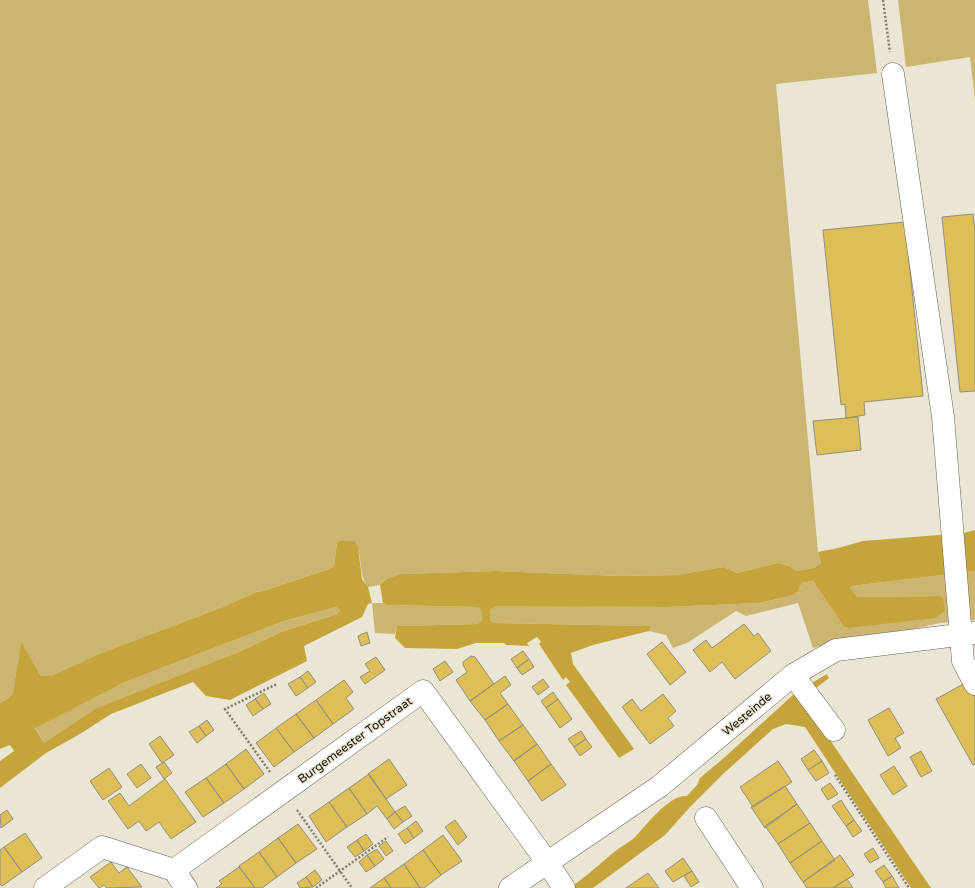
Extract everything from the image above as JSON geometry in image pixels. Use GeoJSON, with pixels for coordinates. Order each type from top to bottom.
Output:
{"type":"FeatureCollection","features":[{"type":"Feature","properties":{"kind":"street"},"geometry":{"type":"LineString","coordinates":[[892,74],[943,417],[957,578],[968,634],[963,661],[975,684]]}},
{"type":"Feature","properties":{"kind":"street","name":"Westeinde"},"geometry":{"type":"LineString","coordinates":[[510,888],[677,774],[802,686],[836,650],[968,634]]}},
{"type":"Feature","properties":{"kind":"street"},"geometry":{"type":"LineString","coordinates":[[802,686],[834,730]]}},
{"type":"Feature","properties":{"kind":"street","name":"Burgemeester Topstraat"},"geometry":{"type":"LineString","coordinates":[[180,879],[423,691],[547,862]]}},
{"type":"Feature","properties":{"kind":"street"},"geometry":{"type":"LineString","coordinates":[[706,818],[752,888]]}},
{"type":"Feature","properties":{"kind":"street"},"geometry":{"type":"LineString","coordinates":[[45,888],[102,847],[180,879]]}},
{"type":"Feature","properties":{"kind":"street"},"geometry":{"type":"LineString","coordinates":[[547,862],[563,887]]}},
{"type":"Feature","properties":{"kind":"path"},"geometry":{"type":"LineString","coordinates":[[883,0],[892,74]]}},
{"type":"Feature","properties":{"kind":"path"},"geometry":{"type":"LineString","coordinates":[[834,775],[909,888]]}},
{"type":"Feature","properties":{"kind":"path"},"geometry":{"type":"LineString","coordinates":[[316,888],[388,837]]}},
{"type":"Feature","properties":{"kind":"shaded area"},"geometry":{"type":"Polygon","coordinates":[[[0,0],[868,0],[877,73],[776,84],[818,552],[821,563],[814,568],[797,571],[789,566],[778,563],[737,573],[724,567],[676,575],[620,576],[495,571],[402,574],[386,579],[380,585],[368,587],[363,576],[359,553],[355,541],[339,541],[337,543],[334,566],[329,569],[256,592],[223,607],[101,653],[51,676],[42,676],[40,674],[21,643],[13,692],[9,698],[0,703],[0,0]]]}},
{"type":"Feature","properties":{"kind":"shaded area"},"geometry":{"type":"Polygon","coordinates":[[[898,0],[975,0],[975,100],[970,57],[906,67],[898,0]]]}},
{"type":"Feature","properties":{"kind":"shaded area"},"geometry":{"type":"Polygon","coordinates":[[[975,530],[975,571],[852,586],[850,588],[857,597],[939,596],[943,598],[945,611],[935,618],[848,628],[844,627],[813,581],[802,583],[794,595],[760,603],[667,607],[495,606],[490,610],[490,620],[494,623],[650,626],[649,631],[593,645],[571,653],[573,664],[634,749],[619,758],[566,685],[570,682],[566,677],[563,680],[539,644],[541,642],[537,637],[527,643],[529,646],[506,645],[504,643],[476,643],[457,649],[405,648],[395,638],[397,626],[478,624],[482,620],[481,611],[478,607],[388,605],[383,603],[380,585],[386,579],[401,574],[495,571],[620,576],[676,575],[724,567],[737,573],[778,563],[789,566],[797,571],[814,568],[821,563],[818,552],[863,541],[964,533],[975,530]]]}},
{"type":"Feature","properties":{"kind":"shaded area"},"geometry":{"type":"Polygon","coordinates":[[[339,541],[355,541],[358,547],[362,579],[368,587],[372,603],[368,604],[362,617],[304,646],[307,661],[230,700],[206,696],[193,682],[111,714],[80,734],[46,753],[0,788],[0,761],[14,751],[10,745],[0,749],[0,703],[9,698],[13,692],[21,642],[40,674],[42,676],[51,676],[101,653],[223,607],[256,592],[329,569],[334,566],[337,543],[339,541]],[[336,607],[284,621],[125,682],[35,728],[44,743],[97,708],[241,651],[281,632],[337,614],[340,610],[336,607]]]}},
{"type":"Feature","properties":{"kind":"shaded area"},"geometry":{"type":"Polygon","coordinates":[[[975,571],[975,620],[940,623],[909,630],[858,636],[813,648],[798,603],[746,616],[736,611],[687,643],[673,648],[666,635],[649,631],[649,626],[494,623],[490,620],[490,610],[495,605],[667,607],[760,603],[794,595],[802,583],[813,581],[844,627],[848,628],[939,596],[856,597],[850,588],[852,586],[975,571]]]}},
{"type":"Feature","properties":{"kind":"shaded area"},"geometry":{"type":"Polygon","coordinates":[[[372,603],[383,603],[388,605],[478,607],[481,611],[482,620],[479,624],[397,626],[395,634],[375,633],[372,603]]]}},
{"type":"Feature","properties":{"kind":"shaded area"},"geometry":{"type":"Polygon","coordinates":[[[336,607],[340,610],[337,614],[281,632],[241,651],[98,708],[44,743],[35,727],[125,682],[284,621],[336,607]]]}},
{"type":"Feature","properties":{"kind":"shaded area"},"geometry":{"type":"Polygon","coordinates":[[[827,674],[829,678],[803,698],[804,702],[931,888],[911,888],[805,727],[786,724],[773,729],[722,775],[665,835],[593,888],[569,888],[633,839],[665,806],[673,800],[687,796],[697,785],[700,778],[795,693],[827,674]]]}},
{"type":"Feature","properties":{"kind":"building"},"geometry":{"type":"Polygon","coordinates":[[[973,214],[975,232],[975,391],[960,392],[942,217],[973,214]]]}},
{"type":"Feature","properties":{"kind":"building"},"geometry":{"type":"Polygon","coordinates":[[[905,222],[923,396],[864,402],[865,415],[846,418],[845,404],[841,405],[823,230],[905,222]]]}},
{"type":"Feature","properties":{"kind":"building"},"geometry":{"type":"Polygon","coordinates":[[[858,417],[861,450],[817,455],[813,421],[858,417]]]}},
{"type":"Feature","properties":{"kind":"building"},"geometry":{"type":"Polygon","coordinates":[[[744,624],[754,636],[758,633],[771,651],[735,679],[722,662],[710,672],[693,650],[706,640],[712,648],[744,624]]]}},
{"type":"Feature","properties":{"kind":"building"},"geometry":{"type":"Polygon","coordinates":[[[367,632],[370,643],[361,646],[358,636],[367,632]]]}},
{"type":"Feature","properties":{"kind":"building"},"geometry":{"type":"Polygon","coordinates":[[[662,642],[686,672],[670,685],[647,654],[662,642]]]}},
{"type":"Feature","properties":{"kind":"building"},"geometry":{"type":"Polygon","coordinates":[[[523,651],[529,659],[517,668],[511,659],[523,651]]]}},
{"type":"Feature","properties":{"kind":"building"},"geometry":{"type":"Polygon","coordinates":[[[471,656],[475,657],[494,684],[470,701],[456,680],[467,672],[463,662],[471,656]]]}},
{"type":"Feature","properties":{"kind":"building"},"geometry":{"type":"Polygon","coordinates":[[[376,657],[385,670],[365,684],[360,677],[370,671],[365,664],[376,657]]]}},
{"type":"Feature","properties":{"kind":"building"},"geometry":{"type":"Polygon","coordinates":[[[529,659],[534,667],[522,675],[517,668],[529,659]]]}},
{"type":"Feature","properties":{"kind":"building"},"geometry":{"type":"Polygon","coordinates":[[[445,661],[453,672],[440,681],[433,669],[445,661]]]}},
{"type":"Feature","properties":{"kind":"building"},"geometry":{"type":"Polygon","coordinates":[[[308,671],[316,682],[308,688],[300,677],[308,671]]]}},
{"type":"Feature","properties":{"kind":"building"},"geometry":{"type":"Polygon","coordinates":[[[505,676],[511,685],[500,693],[508,704],[485,720],[470,701],[505,676]]]}},
{"type":"Feature","properties":{"kind":"building"},"geometry":{"type":"Polygon","coordinates":[[[300,677],[308,688],[296,696],[288,684],[300,677]]]}},
{"type":"Feature","properties":{"kind":"building"},"geometry":{"type":"Polygon","coordinates":[[[543,679],[549,687],[538,695],[532,687],[543,679]]]}},
{"type":"Feature","properties":{"kind":"building"},"geometry":{"type":"Polygon","coordinates":[[[344,680],[353,692],[346,698],[354,709],[333,724],[316,700],[344,680]]]}},
{"type":"Feature","properties":{"kind":"building"},"geometry":{"type":"Polygon","coordinates":[[[967,682],[975,697],[975,764],[973,765],[936,699],[967,682]]]}},
{"type":"Feature","properties":{"kind":"building"},"geometry":{"type":"Polygon","coordinates":[[[553,692],[558,699],[546,708],[541,701],[553,692]]]}},
{"type":"Feature","properties":{"kind":"building"},"geometry":{"type":"Polygon","coordinates":[[[264,693],[271,704],[263,709],[255,699],[264,693]]]}},
{"type":"Feature","properties":{"kind":"building"},"geometry":{"type":"Polygon","coordinates":[[[663,694],[676,711],[668,718],[674,726],[650,744],[622,707],[632,699],[641,711],[663,694]]]}},
{"type":"Feature","properties":{"kind":"building"},"geometry":{"type":"Polygon","coordinates":[[[255,699],[263,709],[253,716],[246,705],[255,699]]]}},
{"type":"Feature","properties":{"kind":"building"},"geometry":{"type":"Polygon","coordinates":[[[558,699],[572,719],[560,728],[546,708],[558,699]]]}},
{"type":"Feature","properties":{"kind":"building"},"geometry":{"type":"Polygon","coordinates":[[[316,700],[333,724],[314,738],[296,714],[316,700]]]}},
{"type":"Feature","properties":{"kind":"building"},"geometry":{"type":"Polygon","coordinates":[[[508,704],[523,725],[499,741],[485,720],[508,704]]]}},
{"type":"Feature","properties":{"kind":"building"},"geometry":{"type":"Polygon","coordinates":[[[889,708],[904,733],[895,738],[901,748],[888,756],[868,720],[889,708]]]}},
{"type":"Feature","properties":{"kind":"building"},"geometry":{"type":"Polygon","coordinates":[[[296,714],[314,738],[294,752],[276,728],[296,714]]]}},
{"type":"Feature","properties":{"kind":"building"},"geometry":{"type":"Polygon","coordinates":[[[207,720],[214,730],[206,736],[199,726],[207,720]]]}},
{"type":"Feature","properties":{"kind":"building"},"geometry":{"type":"Polygon","coordinates":[[[523,725],[537,744],[514,761],[499,741],[523,725]]]}},
{"type":"Feature","properties":{"kind":"building"},"geometry":{"type":"Polygon","coordinates":[[[199,726],[206,736],[197,743],[189,732],[199,726]]]}},
{"type":"Feature","properties":{"kind":"building"},"geometry":{"type":"Polygon","coordinates":[[[276,728],[294,752],[274,767],[256,743],[276,728]]]}},
{"type":"Feature","properties":{"kind":"building"},"geometry":{"type":"Polygon","coordinates":[[[581,731],[586,739],[574,747],[568,739],[581,731]]]}},
{"type":"Feature","properties":{"kind":"building"},"geometry":{"type":"Polygon","coordinates":[[[160,736],[174,755],[162,763],[149,744],[160,736]]]}},
{"type":"Feature","properties":{"kind":"building"},"geometry":{"type":"Polygon","coordinates":[[[586,739],[592,747],[580,756],[574,747],[586,739]]]}},
{"type":"Feature","properties":{"kind":"building"},"geometry":{"type":"Polygon","coordinates":[[[537,744],[551,764],[528,781],[514,761],[537,744]]]}},
{"type":"Feature","properties":{"kind":"building"},"geometry":{"type":"Polygon","coordinates":[[[246,749],[264,774],[244,789],[226,764],[246,749]]]}},
{"type":"Feature","properties":{"kind":"building"},"geometry":{"type":"Polygon","coordinates":[[[814,750],[822,761],[808,770],[801,759],[814,750]]]}},
{"type":"Feature","properties":{"kind":"building"},"geometry":{"type":"Polygon","coordinates":[[[921,751],[932,771],[921,777],[910,757],[921,751]]]}},
{"type":"Feature","properties":{"kind":"building"},"geometry":{"type":"Polygon","coordinates":[[[389,759],[407,785],[386,799],[368,774],[389,759]]]}},
{"type":"Feature","properties":{"kind":"building"},"geometry":{"type":"Polygon","coordinates":[[[778,761],[792,782],[753,807],[740,787],[778,761]]]}},
{"type":"Feature","properties":{"kind":"building"},"geometry":{"type":"Polygon","coordinates":[[[822,761],[829,773],[816,781],[808,770],[822,761]]]}},
{"type":"Feature","properties":{"kind":"building"},"geometry":{"type":"Polygon","coordinates":[[[164,762],[172,773],[164,779],[156,767],[164,762]]]}},
{"type":"Feature","properties":{"kind":"building"},"geometry":{"type":"Polygon","coordinates":[[[141,764],[151,778],[137,788],[127,774],[141,764]]]}},
{"type":"Feature","properties":{"kind":"building"},"geometry":{"type":"Polygon","coordinates":[[[226,764],[244,789],[224,803],[206,778],[226,764]]]}},
{"type":"Feature","properties":{"kind":"building"},"geometry":{"type":"Polygon","coordinates":[[[551,764],[566,785],[542,801],[528,781],[551,764]]]}},
{"type":"Feature","properties":{"kind":"building"},"geometry":{"type":"Polygon","coordinates":[[[894,766],[907,786],[893,795],[880,775],[894,766]]]}},
{"type":"Feature","properties":{"kind":"building"},"geometry":{"type":"Polygon","coordinates":[[[109,768],[122,787],[103,800],[90,781],[109,768]]]}},
{"type":"Feature","properties":{"kind":"building"},"geometry":{"type":"Polygon","coordinates":[[[369,774],[395,812],[387,819],[377,806],[367,814],[349,788],[369,774]]]}},
{"type":"Feature","properties":{"kind":"building"},"geometry":{"type":"Polygon","coordinates":[[[206,778],[224,803],[203,817],[185,792],[206,778]]]}},
{"type":"Feature","properties":{"kind":"building"},"geometry":{"type":"Polygon","coordinates":[[[165,779],[196,822],[171,839],[159,822],[146,831],[139,821],[128,829],[108,801],[120,793],[129,806],[165,779]]]}},
{"type":"Feature","properties":{"kind":"building"},"geometry":{"type":"Polygon","coordinates":[[[830,783],[838,794],[828,800],[821,789],[830,783]]]}},
{"type":"Feature","properties":{"kind":"building"},"geometry":{"type":"Polygon","coordinates":[[[785,786],[797,804],[765,828],[751,807],[785,786]]]}},
{"type":"Feature","properties":{"kind":"building"},"geometry":{"type":"Polygon","coordinates":[[[349,788],[367,814],[347,827],[329,802],[349,788]]]}},
{"type":"Feature","properties":{"kind":"building"},"geometry":{"type":"Polygon","coordinates":[[[841,800],[854,820],[846,826],[832,806],[841,800]]]}},
{"type":"Feature","properties":{"kind":"building"},"geometry":{"type":"Polygon","coordinates":[[[329,802],[347,827],[326,842],[309,816],[329,802]]]}},
{"type":"Feature","properties":{"kind":"building"},"geometry":{"type":"Polygon","coordinates":[[[797,804],[810,823],[778,844],[765,826],[797,804]]]}},
{"type":"Feature","properties":{"kind":"building"},"geometry":{"type":"Polygon","coordinates":[[[405,806],[412,816],[403,822],[395,812],[405,806]]]}},
{"type":"Feature","properties":{"kind":"building"},"geometry":{"type":"Polygon","coordinates":[[[7,810],[13,819],[1,828],[0,815],[7,810]]]}},
{"type":"Feature","properties":{"kind":"building"},"geometry":{"type":"Polygon","coordinates":[[[395,812],[403,822],[394,829],[387,819],[395,812]]]}},
{"type":"Feature","properties":{"kind":"building"},"geometry":{"type":"Polygon","coordinates":[[[455,820],[467,837],[458,845],[445,827],[455,820]]]}},
{"type":"Feature","properties":{"kind":"building"},"geometry":{"type":"Polygon","coordinates":[[[854,820],[862,831],[853,837],[846,826],[854,820]]]}},
{"type":"Feature","properties":{"kind":"building"},"geometry":{"type":"Polygon","coordinates":[[[416,821],[423,831],[414,838],[407,828],[416,821]]]}},
{"type":"Feature","properties":{"kind":"building"},"geometry":{"type":"Polygon","coordinates":[[[810,823],[822,841],[790,863],[778,844],[810,823]]]}},
{"type":"Feature","properties":{"kind":"building"},"geometry":{"type":"Polygon","coordinates":[[[298,824],[317,849],[296,863],[278,838],[298,824]]]}},
{"type":"Feature","properties":{"kind":"building"},"geometry":{"type":"Polygon","coordinates":[[[407,828],[414,838],[405,844],[398,834],[407,828]]]}},
{"type":"Feature","properties":{"kind":"building"},"geometry":{"type":"Polygon","coordinates":[[[25,833],[42,858],[22,872],[4,847],[25,833]]]}},
{"type":"Feature","properties":{"kind":"building"},"geometry":{"type":"Polygon","coordinates":[[[366,834],[373,844],[364,851],[357,840],[366,834]]]}},
{"type":"Feature","properties":{"kind":"building"},"geometry":{"type":"Polygon","coordinates":[[[443,835],[462,861],[441,875],[423,850],[443,835]]]}},
{"type":"Feature","properties":{"kind":"building"},"geometry":{"type":"Polygon","coordinates":[[[278,838],[296,863],[277,877],[259,852],[278,838]]]}},
{"type":"Feature","properties":{"kind":"building"},"geometry":{"type":"Polygon","coordinates":[[[357,840],[364,851],[355,857],[347,847],[357,840]]]}},
{"type":"Feature","properties":{"kind":"building"},"geometry":{"type":"Polygon","coordinates":[[[386,841],[393,851],[386,856],[379,846],[386,841]]]}},
{"type":"Feature","properties":{"kind":"building"},"geometry":{"type":"Polygon","coordinates":[[[822,841],[835,860],[803,882],[790,863],[822,841]]]}},
{"type":"Feature","properties":{"kind":"building"},"geometry":{"type":"Polygon","coordinates":[[[4,847],[22,872],[2,886],[0,884],[0,850],[4,847]]]}},
{"type":"Feature","properties":{"kind":"building"},"geometry":{"type":"Polygon","coordinates":[[[873,848],[879,858],[870,863],[864,854],[873,848]]]}},
{"type":"Feature","properties":{"kind":"building"},"geometry":{"type":"Polygon","coordinates":[[[377,849],[384,859],[375,866],[367,855],[377,849]]]}},
{"type":"Feature","properties":{"kind":"building"},"geometry":{"type":"Polygon","coordinates":[[[423,850],[441,875],[424,888],[420,888],[404,864],[423,850]]]}},
{"type":"Feature","properties":{"kind":"building"},"geometry":{"type":"Polygon","coordinates":[[[259,852],[277,877],[262,888],[255,888],[239,866],[259,852]]]}},
{"type":"Feature","properties":{"kind":"building"},"geometry":{"type":"Polygon","coordinates":[[[367,855],[375,866],[366,872],[359,862],[367,855]]]}},
{"type":"Feature","properties":{"kind":"building"},"geometry":{"type":"Polygon","coordinates":[[[840,855],[854,875],[833,888],[807,888],[803,882],[840,855]]]}},
{"type":"Feature","properties":{"kind":"building"},"geometry":{"type":"Polygon","coordinates":[[[683,858],[692,871],[673,882],[665,871],[683,858]]]}},
{"type":"Feature","properties":{"kind":"building"},"geometry":{"type":"Polygon","coordinates":[[[111,862],[119,873],[127,867],[142,887],[107,888],[104,885],[99,888],[90,877],[111,862]]]}},
{"type":"Feature","properties":{"kind":"building"},"geometry":{"type":"Polygon","coordinates":[[[404,864],[420,888],[391,888],[384,878],[404,864]]]}},
{"type":"Feature","properties":{"kind":"building"},"geometry":{"type":"Polygon","coordinates":[[[884,865],[892,876],[883,882],[875,871],[884,865]]]}},
{"type":"Feature","properties":{"kind":"building"},"geometry":{"type":"Polygon","coordinates":[[[239,867],[255,888],[216,888],[222,884],[219,881],[239,867]]]}},
{"type":"Feature","properties":{"kind":"building"},"geometry":{"type":"Polygon","coordinates":[[[315,870],[322,880],[313,887],[306,877],[315,870]]]}},
{"type":"Feature","properties":{"kind":"building"},"geometry":{"type":"Polygon","coordinates":[[[692,871],[699,882],[691,887],[684,876],[692,871]]]}},
{"type":"Feature","properties":{"kind":"building"},"geometry":{"type":"Polygon","coordinates":[[[648,873],[659,888],[626,888],[648,873]]]}},
{"type":"Feature","properties":{"kind":"building"},"geometry":{"type":"Polygon","coordinates":[[[892,876],[899,888],[886,888],[883,882],[892,876]]]}},
{"type":"Feature","properties":{"kind":"building"},"geometry":{"type":"Polygon","coordinates":[[[306,877],[313,887],[300,888],[297,883],[306,877]]]}},
{"type":"Feature","properties":{"kind":"building"},"geometry":{"type":"Polygon","coordinates":[[[384,878],[391,888],[370,888],[384,878]]]}},
{"type":"Feature","properties":{"kind":"building"},"geometry":{"type":"Polygon","coordinates":[[[847,879],[853,888],[833,888],[847,879]]]}}]}
